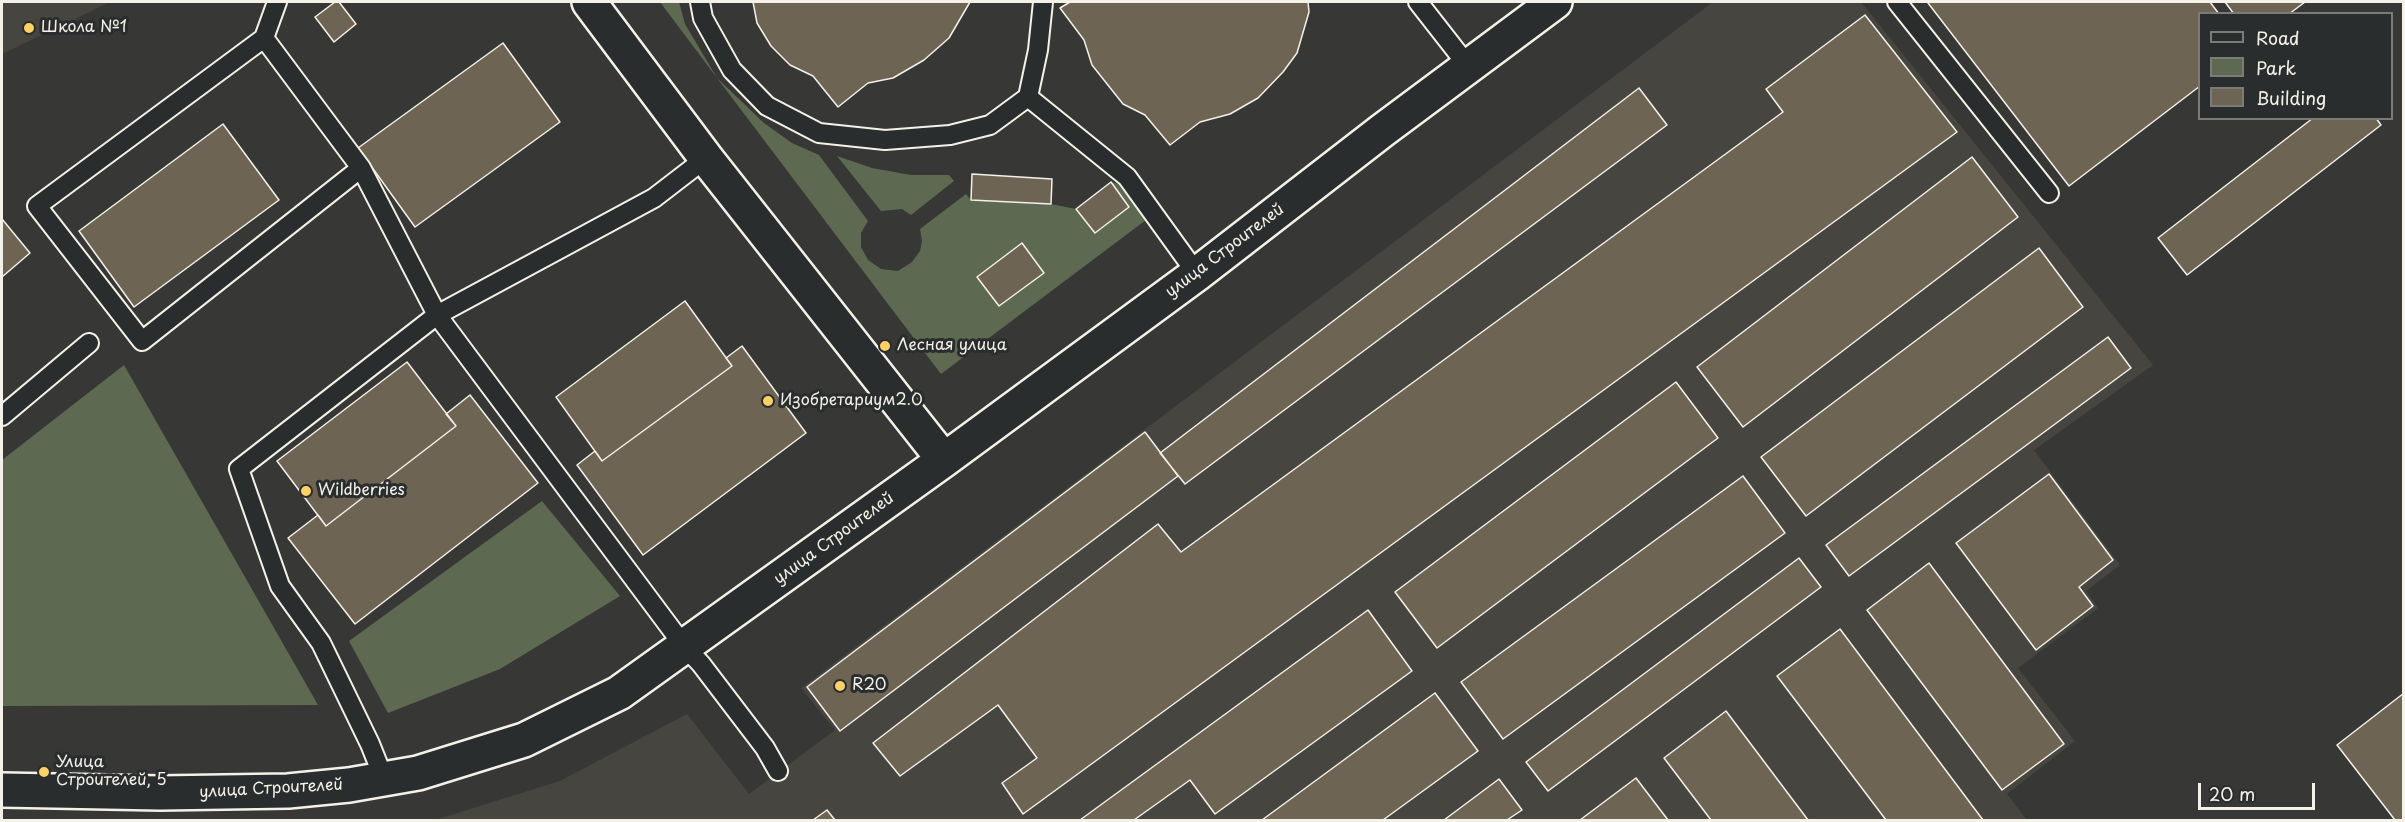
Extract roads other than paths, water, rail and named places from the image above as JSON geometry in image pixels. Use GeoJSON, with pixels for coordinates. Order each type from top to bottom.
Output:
{"type":"FeatureCollection","features":[{"type":"Feature","properties":{"kind":"street"},"geometry":{"type":"LineString","coordinates":[[589,2],[706,158],[944,460]]}},
{"type":"Feature","properties":{"kind":"street","name":"улица Строителей"},"geometry":{"type":"LineString","coordinates":[[2,790],[160,794],[288,791],[384,779],[418,773],[524,740],[619,693],[944,460],[1197,274],[1555,2]]}},
{"type":"Feature","properties":{"kind":"lane"},"geometry":{"type":"LineString","coordinates":[[277,2],[264,38],[37,206],[142,341],[361,168]]}},
{"type":"Feature","properties":{"kind":"lane"},"geometry":{"type":"LineString","coordinates":[[700,2],[703,18],[732,70],[767,106],[819,133],[885,140],[950,135],[990,125],[1028,97],[1038,50],[1043,2]]}},
{"type":"Feature","properties":{"kind":"lane"},"geometry":{"type":"LineString","coordinates":[[1897,2],[2049,193]]}},
{"type":"Feature","properties":{"kind":"lane"},"geometry":{"type":"LineString","coordinates":[[1419,5],[1468,66]]}},
{"type":"Feature","properties":{"kind":"lane"},"geometry":{"type":"LineString","coordinates":[[264,38],[361,168],[437,315],[684,646],[701,664],[765,748],[778,771]]}},
{"type":"Feature","properties":{"kind":"lane"},"geometry":{"type":"LineString","coordinates":[[1028,97],[1127,177],[1197,274]]}},
{"type":"Feature","properties":{"kind":"lane"},"geometry":{"type":"LineString","coordinates":[[384,779],[370,744],[321,643],[280,586],[239,469],[437,315],[654,198],[706,158]]}},
{"type":"Feature","properties":{"kind":"lane"},"geometry":{"type":"LineString","coordinates":[[2,416],[88,343]]}},
{"type":"Feature","properties":{"kind":"place","name":"Школа №1"},"geometry":{"type":"Point","coordinates":[29,28]}},
{"type":"Feature","properties":{"kind":"place","name":"Лесная улица"},"geometry":{"type":"Point","coordinates":[885,346]}},
{"type":"Feature","properties":{"kind":"place","name":"Изобретариум2.0"},"geometry":{"type":"Point","coordinates":[768,401]}},
{"type":"Feature","properties":{"kind":"place","name":"Wildberries"},"geometry":{"type":"Point","coordinates":[306,491]}},
{"type":"Feature","properties":{"kind":"place","name":"R20"},"geometry":{"type":"Point","coordinates":[840,686]}},
{"type":"Feature","properties":{"kind":"place","name":"Улица Строителей, 5"},"geometry":{"type":"Point","coordinates":[44,772]}}]}
